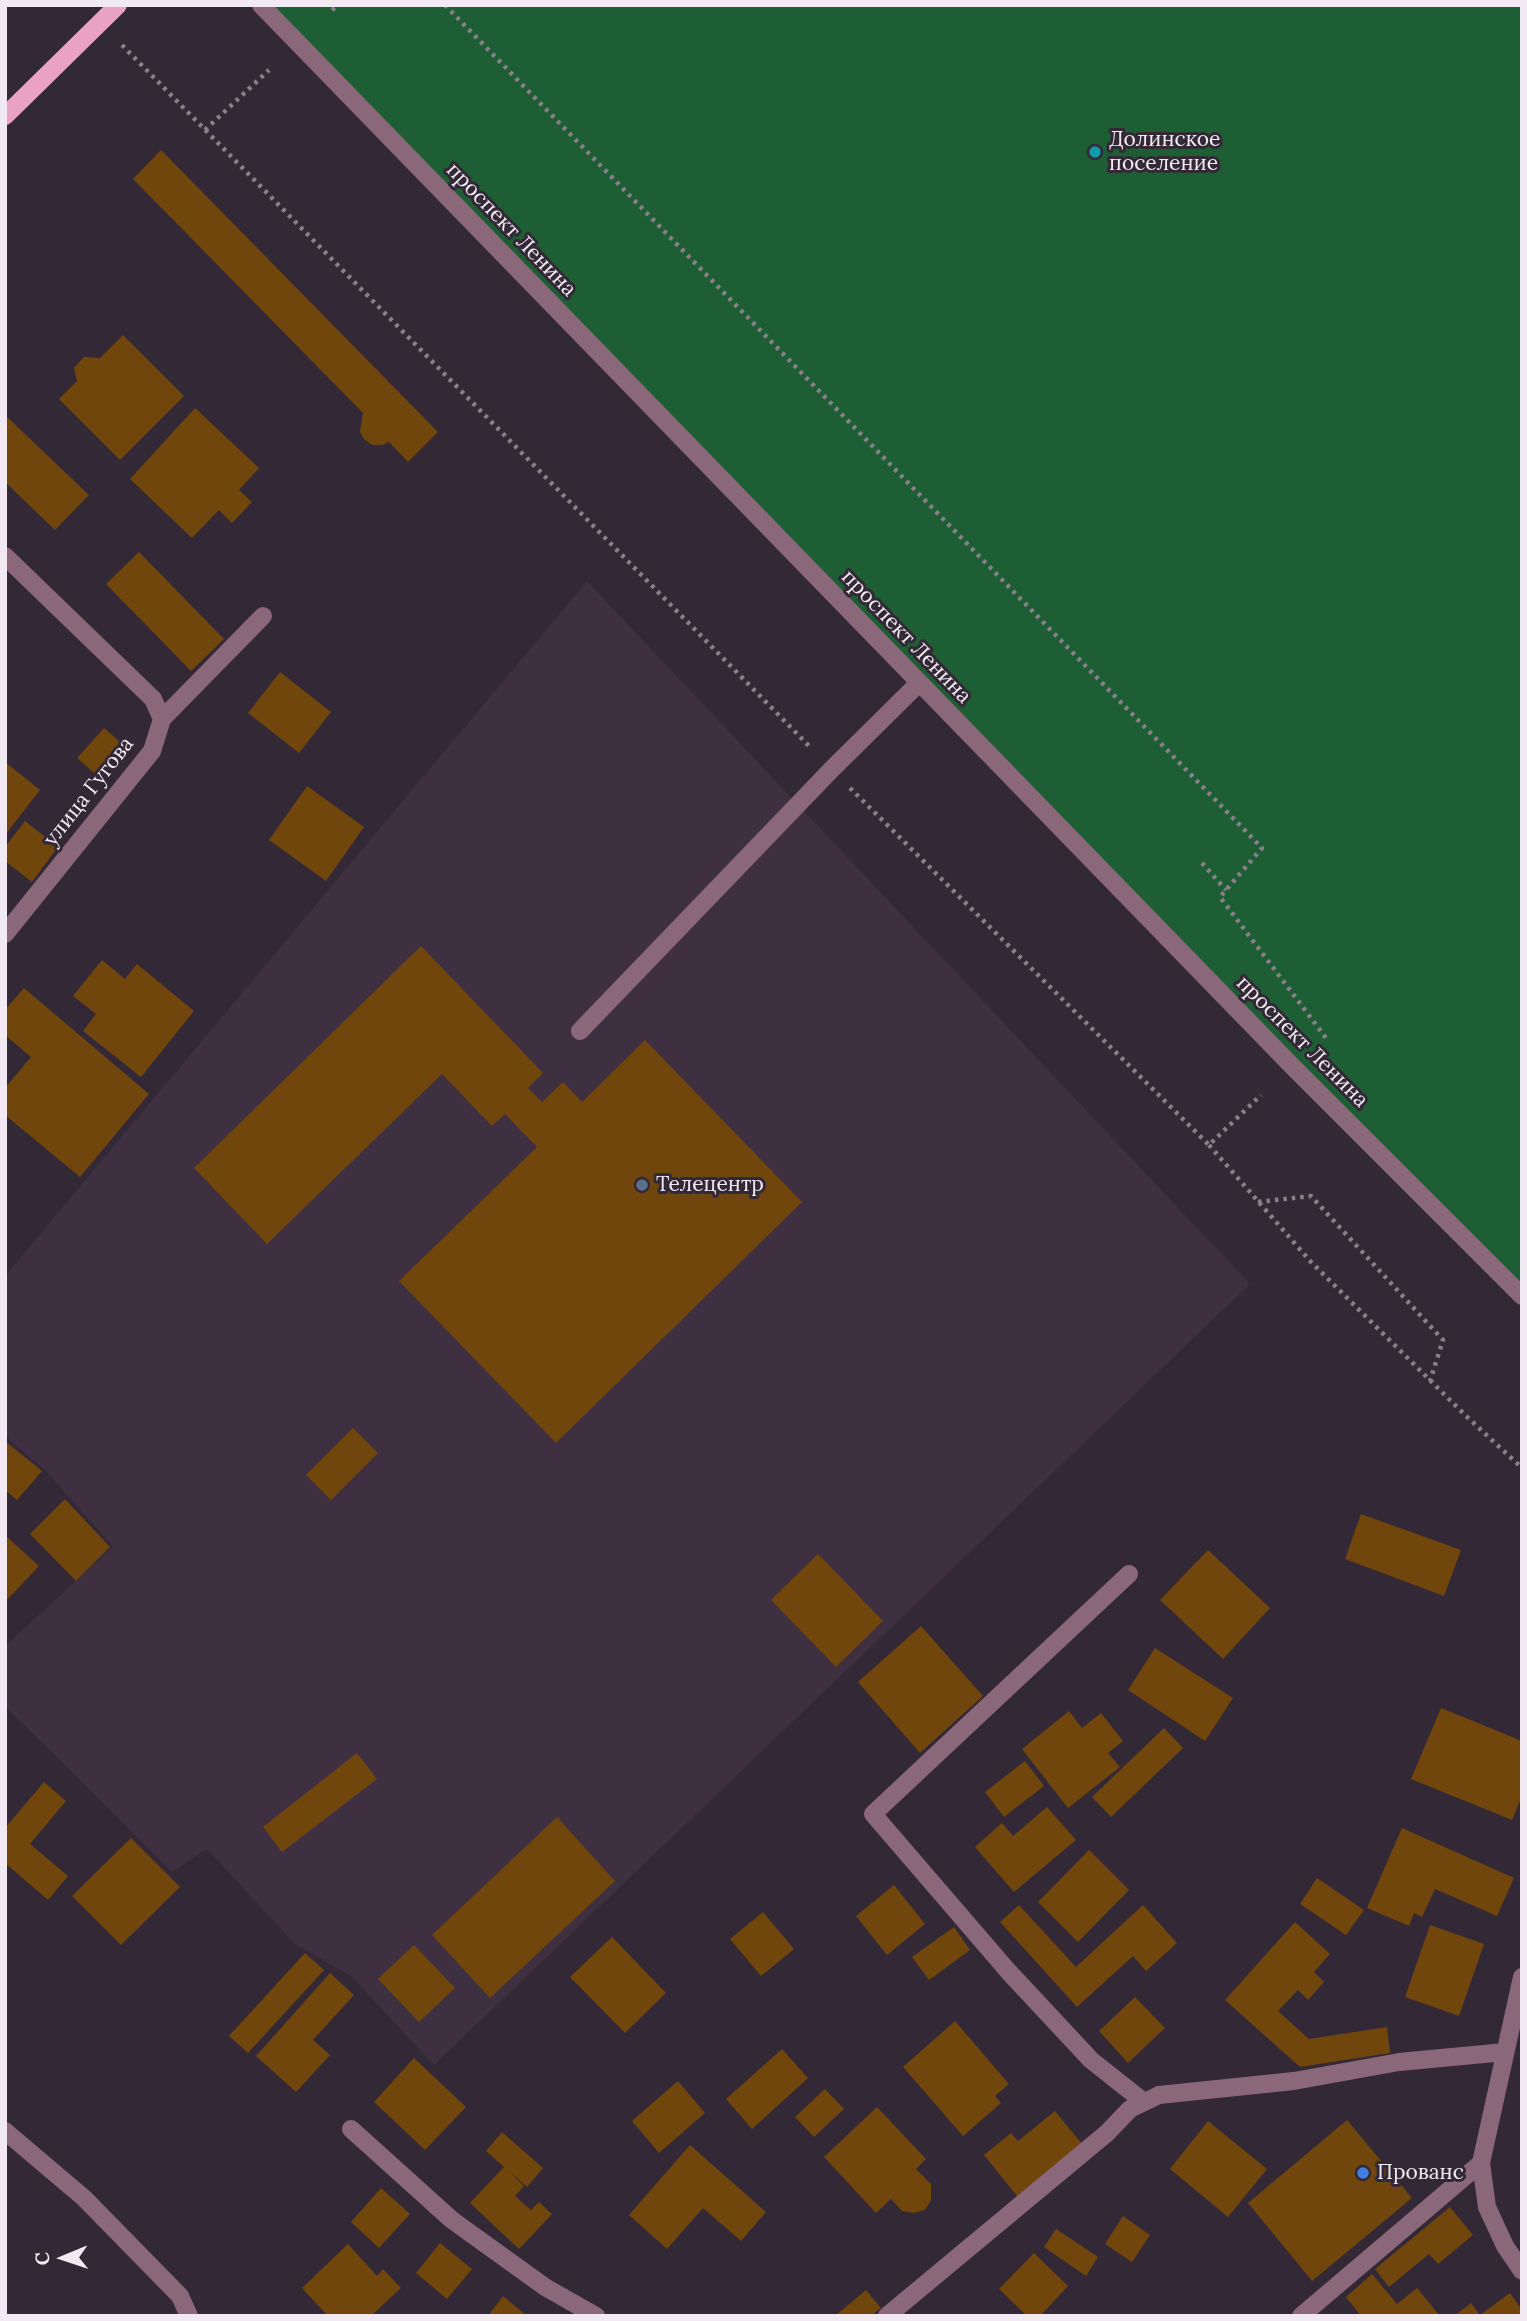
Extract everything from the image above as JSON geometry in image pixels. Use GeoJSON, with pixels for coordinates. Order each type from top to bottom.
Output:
{"type":"FeatureCollection","features":[{"type":"Feature","properties":{"kind":"main road"},"geometry":{"type":"LineString","coordinates":[[5,116],[118,5]]}},
{"type":"Feature","properties":{"kind":"street","name":"проспект Ленина"},"geometry":{"type":"LineString","coordinates":[[261,5],[1293,1067],[1522,1296]]}},
{"type":"Feature","properties":{"kind":"street"},"geometry":{"type":"LineString","coordinates":[[5,556],[153,699],[162,719],[262,616]]}},
{"type":"Feature","properties":{"kind":"street"},"geometry":{"type":"LineString","coordinates":[[580,1031],[832,769],[919,683]]}},
{"type":"Feature","properties":{"kind":"street","name":"улица Гугова"},"geometry":{"type":"LineString","coordinates":[[5,934],[152,751],[162,719]]}},
{"type":"Feature","properties":{"kind":"street"},"geometry":{"type":"LineString","coordinates":[[1129,1574],[873,1814],[1008,1971],[1091,2060],[1144,2102]]}},
{"type":"Feature","properties":{"kind":"street"},"geometry":{"type":"LineString","coordinates":[[1522,1977],[1519,2002],[1505,2052],[1481,2163],[1487,2207],[1505,2246],[1522,2271]]}},
{"type":"Feature","properties":{"kind":"street"},"geometry":{"type":"LineString","coordinates":[[887,2316],[1107,2133],[1130,2109],[1160,2095],[1294,2081],[1399,2062],[1505,2052]]}},
{"type":"Feature","properties":{"kind":"street"},"geometry":{"type":"LineString","coordinates":[[351,2129],[452,2220],[545,2287],[596,2316]]}},
{"type":"Feature","properties":{"kind":"street"},"geometry":{"type":"LineString","coordinates":[[5,2131],[94,2208],[180,2296],[189,2316]]}},
{"type":"Feature","properties":{"kind":"street"},"geometry":{"type":"LineString","coordinates":[[1301,2316],[1481,2163]]}},
{"type":"Feature","properties":{"kind":"path"},"geometry":{"type":"LineString","coordinates":[[332,10],[338,5]]}},
{"type":"Feature","properties":{"kind":"path"},"geometry":{"type":"LineString","coordinates":[[445,5],[1262,848],[1220,897],[1326,1038]]}},
{"type":"Feature","properties":{"kind":"path"},"geometry":{"type":"LineString","coordinates":[[122,45],[832,769],[1209,1145],[1311,1262],[1522,1468]]}},
{"type":"Feature","properties":{"kind":"path"},"geometry":{"type":"LineString","coordinates":[[205,130],[269,70]]}},
{"type":"Feature","properties":{"kind":"path"},"geometry":{"type":"LineString","coordinates":[[1202,863],[1226,890]]}},
{"type":"Feature","properties":{"kind":"path"},"geometry":{"type":"LineString","coordinates":[[1209,1145],[1261,1095]]}},
{"type":"Feature","properties":{"kind":"path"},"geometry":{"type":"LineString","coordinates":[[1258,1202],[1311,1196],[1443,1340],[1430,1381]]}},
{"type":"Feature","properties":{"kind":"shaded area"},"geometry":{"type":"Polygon","coordinates":[[[587,581],[1250,1284],[434,2065],[351,1976],[295,1944],[207,1849],[172,1872],[5,1706],[5,1646],[113,1547],[45,1470],[5,1436],[5,1276],[587,581]]]}},
{"type":"Feature","properties":{"kind":"green space"},"geometry":{"type":"Polygon","coordinates":[[[261,5],[1522,5],[1522,1296],[261,5]]]}},
{"type":"Feature","properties":{"kind":"building"},"geometry":{"type":"Polygon","coordinates":[[[161,150],[438,432],[408,462],[389,442],[372,445],[364,439],[360,432],[363,413],[133,179],[161,150]]]}},
{"type":"Feature","properties":{"kind":"building"},"geometry":{"type":"Polygon","coordinates":[[[123,335],[184,396],[120,460],[59,399],[77,381],[74,368],[84,357],[100,358],[123,335]]]}},
{"type":"Feature","properties":{"kind":"building"},"geometry":{"type":"Polygon","coordinates":[[[195,408],[259,468],[239,490],[252,502],[232,523],[219,510],[192,538],[130,479],[195,408]]]}},
{"type":"Feature","properties":{"kind":"building"},"geometry":{"type":"Polygon","coordinates":[[[5,415],[89,495],[55,530],[5,482],[5,415]]]}},
{"type":"Feature","properties":{"kind":"building"},"geometry":{"type":"Polygon","coordinates":[[[139,552],[224,639],[191,671],[106,584],[139,552]]]}},
{"type":"Feature","properties":{"kind":"building"},"geometry":{"type":"Polygon","coordinates":[[[280,672],[331,712],[299,753],[248,713],[280,672]]]}},
{"type":"Feature","properties":{"kind":"building"},"geometry":{"type":"Polygon","coordinates":[[[104,728],[128,749],[101,779],[77,758],[104,728]]]}},
{"type":"Feature","properties":{"kind":"building"},"geometry":{"type":"Polygon","coordinates":[[[5,762],[40,790],[5,835],[5,762]]]}},
{"type":"Feature","properties":{"kind":"building"},"geometry":{"type":"Polygon","coordinates":[[[307,786],[364,827],[326,881],[269,840],[307,786]]]}},
{"type":"Feature","properties":{"kind":"building"},"geometry":{"type":"Polygon","coordinates":[[[25,821],[58,847],[32,882],[5,861],[5,847],[25,821]]]}},
{"type":"Feature","properties":{"kind":"building","name":"Телецентр"},"geometry":{"type":"Polygon","coordinates":[[[421,946],[543,1073],[528,1088],[542,1102],[563,1082],[582,1102],[645,1040],[802,1202],[556,1443],[399,1281],[537,1147],[505,1114],[492,1126],[442,1074],[267,1244],[194,1168],[421,946]]]}},
{"type":"Feature","properties":{"kind":"building"},"geometry":{"type":"Polygon","coordinates":[[[102,960],[125,979],[137,964],[194,1011],[141,1077],[83,1031],[96,1014],[73,996],[102,960]]]}},
{"type":"Feature","properties":{"kind":"building"},"geometry":{"type":"Polygon","coordinates":[[[24,988],[149,1094],[80,1177],[5,1115],[5,1088],[31,1057],[5,1035],[5,1010],[24,988]]]}},
{"type":"Feature","properties":{"kind":"building"},"geometry":{"type":"Polygon","coordinates":[[[353,1428],[378,1453],[331,1500],[306,1475],[353,1428]]]}},
{"type":"Feature","properties":{"kind":"building"},"geometry":{"type":"Polygon","coordinates":[[[5,1441],[42,1471],[17,1500],[5,1490],[5,1441]]]}},
{"type":"Feature","properties":{"kind":"building"},"geometry":{"type":"Polygon","coordinates":[[[65,1499],[110,1547],[76,1581],[30,1534],[65,1499]]]}},
{"type":"Feature","properties":{"kind":"building"},"geometry":{"type":"Polygon","coordinates":[[[1361,1514],[1461,1550],[1444,1596],[1345,1559],[1361,1514]]]}},
{"type":"Feature","properties":{"kind":"building"},"geometry":{"type":"Polygon","coordinates":[[[5,1535],[39,1566],[5,1602],[5,1535]]]}},
{"type":"Feature","properties":{"kind":"building"},"geometry":{"type":"Polygon","coordinates":[[[1208,1550],[1270,1608],[1223,1659],[1160,1600],[1208,1550]]]}},
{"type":"Feature","properties":{"kind":"building"},"geometry":{"type":"Polygon","coordinates":[[[818,1554],[883,1621],[836,1667],[771,1600],[818,1554]]]}},
{"type":"Feature","properties":{"kind":"building"},"geometry":{"type":"Polygon","coordinates":[[[921,1626],[983,1696],[920,1753],[858,1682],[921,1626]]]}},
{"type":"Feature","properties":{"kind":"building"},"geometry":{"type":"Polygon","coordinates":[[[1155,1648],[1233,1698],[1205,1741],[1128,1690],[1155,1648]]]}},
{"type":"Feature","properties":{"kind":"building"},"geometry":{"type":"Polygon","coordinates":[[[1441,1708],[1522,1741],[1522,1796],[1512,1820],[1411,1779],[1441,1708]]]}},
{"type":"Feature","properties":{"kind":"building"},"geometry":{"type":"Polygon","coordinates":[[[1069,1711],[1082,1728],[1101,1713],[1123,1741],[1108,1753],[1120,1767],[1068,1808],[1022,1749],[1069,1711]]]}},
{"type":"Feature","properties":{"kind":"building"},"geometry":{"type":"Polygon","coordinates":[[[1164,1728],[1183,1748],[1111,1817],[1092,1797],[1164,1728]]]}},
{"type":"Feature","properties":{"kind":"building"},"geometry":{"type":"Polygon","coordinates":[[[357,1753],[377,1779],[282,1852],[263,1827],[357,1753]]]}},
{"type":"Feature","properties":{"kind":"building"},"geometry":{"type":"Polygon","coordinates":[[[1025,1761],[1044,1786],[1004,1817],[985,1792],[1025,1761]]]}},
{"type":"Feature","properties":{"kind":"building"},"geometry":{"type":"Polygon","coordinates":[[[44,1782],[66,1801],[30,1844],[68,1876],[48,1900],[5,1863],[5,1828],[44,1782]]]}},
{"type":"Feature","properties":{"kind":"building"},"geometry":{"type":"Polygon","coordinates":[[[1047,1807],[1076,1840],[1014,1892],[975,1847],[1002,1823],[1013,1836],[1047,1807]]]}},
{"type":"Feature","properties":{"kind":"building"},"geometry":{"type":"Polygon","coordinates":[[[557,1817],[615,1881],[490,1998],[432,1935],[557,1817]]]}},
{"type":"Feature","properties":{"kind":"building"},"geometry":{"type":"Polygon","coordinates":[[[1402,1828],[1514,1878],[1497,1916],[1435,1889],[1422,1917],[1414,1913],[1409,1926],[1367,1908],[1402,1828]]]}},
{"type":"Feature","properties":{"kind":"building"},"geometry":{"type":"Polygon","coordinates":[[[131,1838],[180,1887],[121,1945],[72,1896],[131,1838]]]}},
{"type":"Feature","properties":{"kind":"building"},"geometry":{"type":"Polygon","coordinates":[[[1089,1850],[1129,1890],[1078,1942],[1038,1902],[1089,1850]]]}},
{"type":"Feature","properties":{"kind":"building"},"geometry":{"type":"Polygon","coordinates":[[[1317,1878],[1364,1910],[1346,1935],[1300,1904],[1317,1878]]]}},
{"type":"Feature","properties":{"kind":"building"},"geometry":{"type":"Polygon","coordinates":[[[894,1885],[925,1924],[887,1955],[856,1916],[894,1885]]]}},
{"type":"Feature","properties":{"kind":"building"},"geometry":{"type":"Polygon","coordinates":[[[1019,1905],[1076,1967],[1143,1905],[1177,1943],[1146,1971],[1133,1956],[1077,2007],[1000,1922],[1019,1905]]]}},
{"type":"Feature","properties":{"kind":"building"},"geometry":{"type":"Polygon","coordinates":[[[763,1912],[794,1949],[761,1976],[730,1939],[763,1912]]]}},
{"type":"Feature","properties":{"kind":"building"},"geometry":{"type":"Polygon","coordinates":[[[1295,1922],[1330,1954],[1314,1972],[1324,1982],[1308,2000],[1298,1990],[1278,2011],[1309,2039],[1387,2027],[1390,2053],[1300,2067],[1225,2000],[1295,1922]]]}},
{"type":"Feature","properties":{"kind":"building"},"geometry":{"type":"Polygon","coordinates":[[[1430,1925],[1484,1944],[1459,2016],[1405,1997],[1430,1925]]]}},
{"type":"Feature","properties":{"kind":"building"},"geometry":{"type":"Polygon","coordinates":[[[954,1927],[970,1950],[929,1980],[912,1957],[954,1927]]]}},
{"type":"Feature","properties":{"kind":"building"},"geometry":{"type":"Polygon","coordinates":[[[612,1937],[666,1993],[625,2033],[570,1977],[612,1937]]]}},
{"type":"Feature","properties":{"kind":"building"},"geometry":{"type":"Polygon","coordinates":[[[414,1945],[455,1988],[419,2022],[378,1979],[414,1945]]]}},
{"type":"Feature","properties":{"kind":"building"},"geometry":{"type":"Polygon","coordinates":[[[305,1953],[324,1970],[248,2053],[229,2036],[305,1953]]]}},
{"type":"Feature","properties":{"kind":"building"},"geometry":{"type":"Polygon","coordinates":[[[330,1973],[354,1995],[313,2040],[330,2055],[296,2092],[256,2056],[330,1973]]]}},
{"type":"Feature","properties":{"kind":"building"},"geometry":{"type":"Polygon","coordinates":[[[1135,1997],[1165,2028],[1128,2063],[1099,2031],[1135,1997]]]}},
{"type":"Feature","properties":{"kind":"building"},"geometry":{"type":"Polygon","coordinates":[[[955,2021],[1009,2084],[995,2096],[1001,2103],[963,2136],[903,2067],[955,2021]]]}},
{"type":"Feature","properties":{"kind":"building"},"geometry":{"type":"Polygon","coordinates":[[[782,2049],[808,2078],[752,2129],[726,2099],[782,2049]]]}},
{"type":"Feature","properties":{"kind":"building"},"geometry":{"type":"Polygon","coordinates":[[[414,2058],[466,2107],[425,2150],[374,2102],[414,2058]]]}},
{"type":"Feature","properties":{"kind":"building"},"geometry":{"type":"Polygon","coordinates":[[[678,2081],[705,2113],[659,2153],[632,2121],[678,2081]]]}},
{"type":"Feature","properties":{"kind":"building"},"geometry":{"type":"Polygon","coordinates":[[[825,2089],[844,2109],[814,2137],[795,2117],[825,2089]]]}},
{"type":"Feature","properties":{"kind":"building"},"geometry":{"type":"Polygon","coordinates":[[[877,2107],[926,2159],[916,2169],[931,2184],[931,2200],[925,2210],[914,2213],[902,2211],[891,2199],[876,2213],[824,2157],[877,2107]]]}},
{"type":"Feature","properties":{"kind":"building"},"geometry":{"type":"Polygon","coordinates":[[[1055,2111],[1082,2144],[1017,2196],[984,2155],[1011,2133],[1018,2141],[1055,2111]]]}},
{"type":"Feature","properties":{"kind":"building"},"geometry":{"type":"Polygon","coordinates":[[[1347,2120],[1412,2198],[1312,2281],[1248,2203],[1347,2120]]]}},
{"type":"Feature","properties":{"kind":"building"},"geometry":{"type":"Polygon","coordinates":[[[1208,2121],[1267,2169],[1228,2217],[1170,2169],[1208,2121]]]}},
{"type":"Feature","properties":{"kind":"building"},"geometry":{"type":"Polygon","coordinates":[[[502,2132],[543,2168],[527,2187],[508,2170],[524,2186],[515,2196],[531,2210],[539,2202],[552,2214],[519,2249],[470,2203],[504,2167],[486,2151],[502,2132]]]}},
{"type":"Feature","properties":{"kind":"building"},"geometry":{"type":"Polygon","coordinates":[[[690,2145],[766,2212],[741,2241],[703,2208],[667,2249],[629,2215],[690,2145]]]}},
{"type":"Feature","properties":{"kind":"building"},"geometry":{"type":"Polygon","coordinates":[[[381,2188],[410,2214],[379,2248],[351,2222],[381,2188]]]}},
{"type":"Feature","properties":{"kind":"building"},"geometry":{"type":"Polygon","coordinates":[[[1450,2207],[1473,2235],[1438,2264],[1429,2254],[1389,2287],[1375,2269],[1450,2207]]]}},
{"type":"Feature","properties":{"kind":"building"},"geometry":{"type":"Polygon","coordinates":[[[1123,2216],[1150,2235],[1132,2262],[1105,2244],[1123,2216]]]}},
{"type":"Feature","properties":{"kind":"building"},"geometry":{"type":"Polygon","coordinates":[[[1056,2229],[1098,2257],[1086,2276],[1044,2247],[1056,2229]]]}},
{"type":"Feature","properties":{"kind":"building"},"geometry":{"type":"Polygon","coordinates":[[[440,2243],[472,2269],[447,2299],[416,2273],[440,2243]]]}},
{"type":"Feature","properties":{"kind":"building"},"geometry":{"type":"Polygon","coordinates":[[[348,2244],[377,2276],[383,2269],[401,2288],[371,2316],[328,2316],[302,2288],[348,2244]]]}},
{"type":"Feature","properties":{"kind":"building"},"geometry":{"type":"Polygon","coordinates":[[[1034,2253],[1068,2286],[1040,2316],[1027,2316],[999,2289],[1034,2253]]]}},
{"type":"Feature","properties":{"kind":"building"},"geometry":{"type":"Polygon","coordinates":[[[1372,2274],[1397,2304],[1417,2288],[1440,2316],[1361,2316],[1346,2297],[1372,2274]]]}},
{"type":"Feature","properties":{"kind":"building"},"geometry":{"type":"Polygon","coordinates":[[[866,2290],[881,2308],[871,2316],[835,2316],[866,2290]]]}},
{"type":"Feature","properties":{"kind":"building"},"geometry":{"type":"Polygon","coordinates":[[[1510,2293],[1522,2310],[1522,2316],[1454,2316],[1471,2303],[1480,2315],[1510,2293]]]}},
{"type":"Feature","properties":{"kind":"building"},"geometry":{"type":"Polygon","coordinates":[[[503,2296],[527,2316],[488,2316],[503,2296]]]}},
{"type":"Feature","properties":{"kind":"place","name":"Долинское поселение"},"geometry":{"type":"Point","coordinates":[1095,152]}},
{"type":"Feature","properties":{"kind":"place","name":"Телецентр"},"geometry":{"type":"Point","coordinates":[642,1185]}},
{"type":"Feature","properties":{"kind":"place","name":"Прованс"},"geometry":{"type":"Point","coordinates":[1363,2173]}}]}
